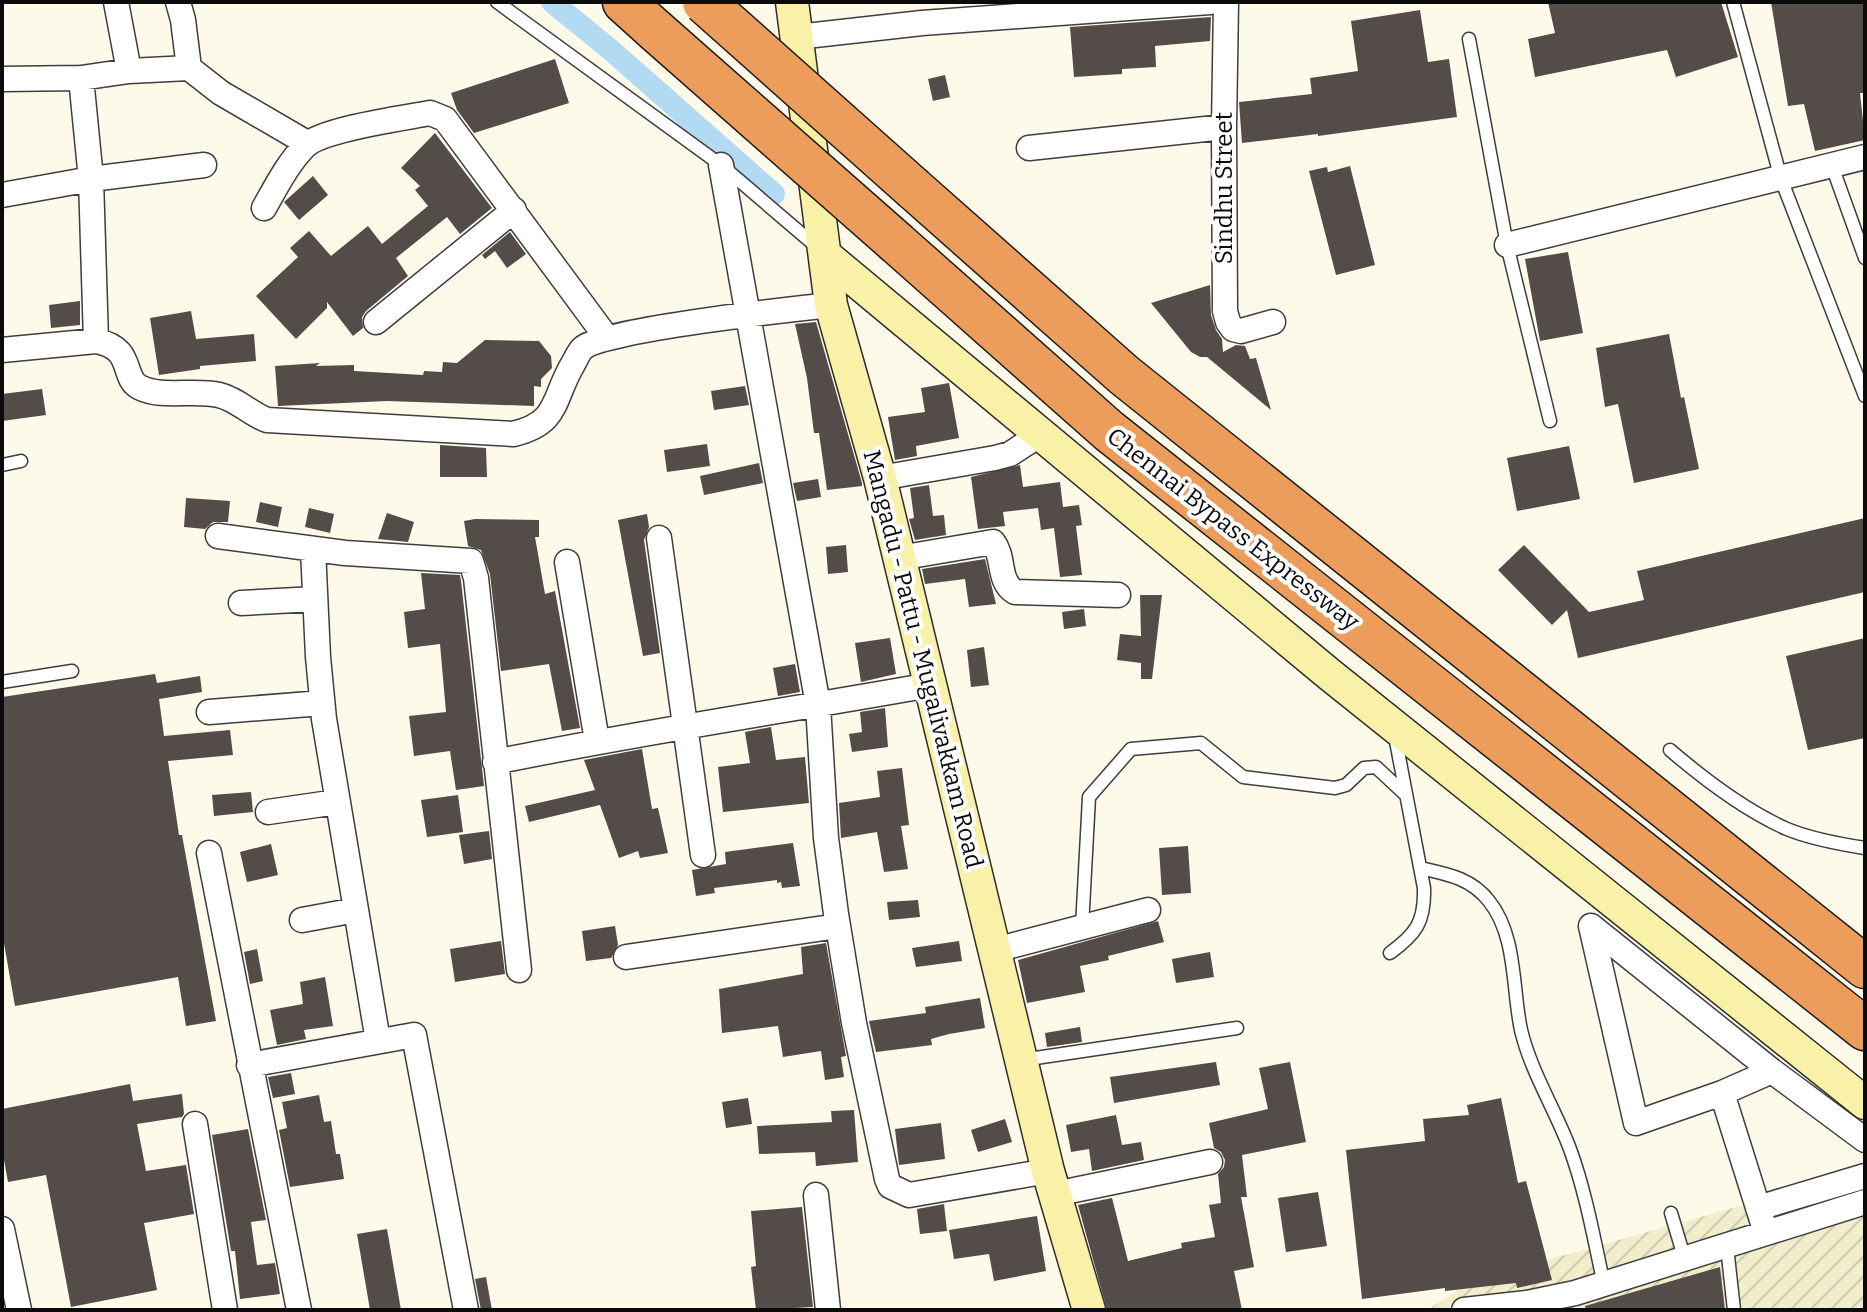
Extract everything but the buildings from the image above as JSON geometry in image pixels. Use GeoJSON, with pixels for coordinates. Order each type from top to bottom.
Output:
{"type":"FeatureCollection","features":[{"type":"Feature","properties":{"kind":"highway","name":"Chennai Bypass Expressway"},"geometry":{"type":"LineString","coordinates":[[624,2],[1109,431],[1865,1029]]}},
{"type":"Feature","properties":{"kind":"highway","name":"Chennai Bypass Expressway"},"geometry":{"type":"LineString","coordinates":[[704,2],[1124,375],[1865,967]]}},
{"type":"Feature","properties":{"kind":"street"},"geometry":{"type":"LineString","coordinates":[[116,2],[129,71]]}},
{"type":"Feature","properties":{"kind":"street"},"geometry":{"type":"LineString","coordinates":[[178,2],[189,68]]}},
{"type":"Feature","properties":{"kind":"street","name":"Mangadu - Pattu - Mugalivakkam Road"},"geometry":{"type":"LineString","coordinates":[[792,2],[831,305],[880,478],[1052,1183],[1089,1310]]}},
{"type":"Feature","properties":{"kind":"street"},"geometry":{"type":"LineString","coordinates":[[797,37],[922,12],[1210,2]]}},
{"type":"Feature","properties":{"kind":"street","name":"Sindhu Street"},"geometry":{"type":"LineString","coordinates":[[1226,2],[1225,311],[1233,329],[1241,331],[1273,322]]}},
{"type":"Feature","properties":{"kind":"street"},"geometry":{"type":"LineString","coordinates":[[2,79],[81,78],[129,71],[189,68],[221,93],[307,143]]}},
{"type":"Feature","properties":{"kind":"street"},"geometry":{"type":"LineString","coordinates":[[81,78],[91,179],[96,341]]}},
{"type":"Feature","properties":{"kind":"street"},"geometry":{"type":"LineString","coordinates":[[264,208],[284,172],[307,143],[327,134],[430,113],[438,115],[445,119],[514,210],[607,338]]}},
{"type":"Feature","properties":{"kind":"street"},"geometry":{"type":"LineString","coordinates":[[1029,148],[1224,127]]}},
{"type":"Feature","properties":{"kind":"street"},"geometry":{"type":"LineString","coordinates":[[1507,245],[1865,157]]}},
{"type":"Feature","properties":{"kind":"street"},"geometry":{"type":"LineString","coordinates":[[2,195],[91,179],[204,165]]}},
{"type":"Feature","properties":{"kind":"street"},"geometry":{"type":"LineString","coordinates":[[721,165],[818,705],[826,838],[854,1023],[890,1186],[909,1195],[1052,1183],[1210,1162]]}},
{"type":"Feature","properties":{"kind":"street"},"geometry":{"type":"LineString","coordinates":[[376,322],[514,210]]}},
{"type":"Feature","properties":{"kind":"street"},"geometry":{"type":"LineString","coordinates":[[825,255],[1393,725],[1865,1103]]}},
{"type":"Feature","properties":{"kind":"street"},"geometry":{"type":"LineString","coordinates":[[2,350],[96,341],[109,343],[122,354],[134,384],[142,388],[155,392],[201,392],[229,398],[254,416],[267,420],[513,434],[541,424],[549,416],[568,372],[583,347],[607,338],[831,305]]}},
{"type":"Feature","properties":{"kind":"street"},"geometry":{"type":"LineString","coordinates":[[880,478],[1010,454],[1041,434]]}},
{"type":"Feature","properties":{"kind":"street"},"geometry":{"type":"LineString","coordinates":[[218,536],[313,549],[471,561],[476,578],[519,970]]}},
{"type":"Feature","properties":{"kind":"street"},"geometry":{"type":"LineString","coordinates":[[659,538],[703,855]]}},
{"type":"Feature","properties":{"kind":"street"},"geometry":{"type":"LineString","coordinates":[[899,558],[993,542],[1006,585],[1015,592],[1118,595]]}},
{"type":"Feature","properties":{"kind":"street"},"geometry":{"type":"LineString","coordinates":[[313,549],[322,703],[378,1041]]}},
{"type":"Feature","properties":{"kind":"street"},"geometry":{"type":"LineString","coordinates":[[567,562],[597,741]]}},
{"type":"Feature","properties":{"kind":"street"},"geometry":{"type":"LineString","coordinates":[[241,603],[315,599]]}},
{"type":"Feature","properties":{"kind":"street"},"geometry":{"type":"LineString","coordinates":[[495,762],[685,725],[930,685]]}},
{"type":"Feature","properties":{"kind":"street"},"geometry":{"type":"LineString","coordinates":[[209,712],[322,703]]}},
{"type":"Feature","properties":{"kind":"street"},"geometry":{"type":"LineString","coordinates":[[268,812],[337,802]]}},
{"type":"Feature","properties":{"kind":"street"},"geometry":{"type":"LineString","coordinates":[[209,853],[299,1310]]}},
{"type":"Feature","properties":{"kind":"street"},"geometry":{"type":"LineString","coordinates":[[302,920],[356,910]]}},
{"type":"Feature","properties":{"kind":"street"},"geometry":{"type":"LineString","coordinates":[[995,950],[1148,910]]}},
{"type":"Feature","properties":{"kind":"street"},"geometry":{"type":"LineString","coordinates":[[626,957],[838,926]]}},
{"type":"Feature","properties":{"kind":"street"},"geometry":{"type":"LineString","coordinates":[[1772,1071],[1722,1093],[1636,1123],[1591,926],[1772,1071],[1865,1140]]}},
{"type":"Feature","properties":{"kind":"street"},"geometry":{"type":"LineString","coordinates":[[249,1065],[414,1035],[466,1310]]}},
{"type":"Feature","properties":{"kind":"street"},"geometry":{"type":"LineString","coordinates":[[1722,1093],[1766,1233]]}},
{"type":"Feature","properties":{"kind":"street"},"geometry":{"type":"LineString","coordinates":[[195,1124],[225,1310]]}},
{"type":"Feature","properties":{"kind":"street"},"geometry":{"type":"LineString","coordinates":[[1758,1208],[1865,1176]]}},
{"type":"Feature","properties":{"kind":"street"},"geometry":{"type":"LineString","coordinates":[[816,1195],[828,1310]]}},
{"type":"Feature","properties":{"kind":"street"},"geometry":{"type":"LineString","coordinates":[[1464,1310],[1527,1303],[1604,1285],[1865,1202]]}},
{"type":"Feature","properties":{"kind":"street"},"geometry":{"type":"LineString","coordinates":[[2,1229],[19,1310]]}},
{"type":"Feature","properties":{"kind":"lane"},"geometry":{"type":"LineString","coordinates":[[497,2],[721,165],[825,255]]}},
{"type":"Feature","properties":{"kind":"lane"},"geometry":{"type":"LineString","coordinates":[[1733,2],[1781,179],[1865,396]]}},
{"type":"Feature","properties":{"kind":"lane"},"geometry":{"type":"LineString","coordinates":[[1469,39],[1507,245],[1550,421]]}},
{"type":"Feature","properties":{"kind":"lane"},"geometry":{"type":"LineString","coordinates":[[1832,166],[1865,258]]}},
{"type":"Feature","properties":{"kind":"lane"},"geometry":{"type":"LineString","coordinates":[[2,465],[21,461]]}},
{"type":"Feature","properties":{"kind":"lane"},"geometry":{"type":"LineString","coordinates":[[2,682],[72,671]]}},
{"type":"Feature","properties":{"kind":"lane"},"geometry":{"type":"LineString","coordinates":[[1390,953],[1408,940],[1420,923],[1424,908],[1420,868],[1393,725]]}},
{"type":"Feature","properties":{"kind":"lane"},"geometry":{"type":"LineString","coordinates":[[1082,927],[1089,797],[1131,749],[1201,743],[1243,777],[1327,788],[1346,785],[1364,768],[1376,767],[1406,795]]}},
{"type":"Feature","properties":{"kind":"lane"},"geometry":{"type":"LineString","coordinates":[[1670,750],[1708,782],[1787,829],[1821,840],[1865,848]]}},
{"type":"Feature","properties":{"kind":"lane"},"geometry":{"type":"LineString","coordinates":[[1420,868],[1463,878],[1477,887],[1502,922],[1522,1031],[1540,1085],[1573,1158],[1604,1285]]}},
{"type":"Feature","properties":{"kind":"lane"},"geometry":{"type":"LineString","coordinates":[[1022,1061],[1237,1028]]}},
{"type":"Feature","properties":{"kind":"lane"},"geometry":{"type":"LineString","coordinates":[[1671,1213],[1685,1260]]}},
{"type":"Feature","properties":{"kind":"lane"},"geometry":{"type":"LineString","coordinates":[[1727,1247],[1734,1310]]}},
{"type":"Feature","properties":{"kind":"shaded area"},"geometry":{"type":"Polygon","coordinates":[[[1865,1171],[1865,1310],[1428,1310],[1469,1282],[1865,1171]]]}},
{"type":"Feature","properties":{"kind":"waterway"},"geometry":{"type":"LineString","coordinates":[[552,2],[774,194]]}}]}
